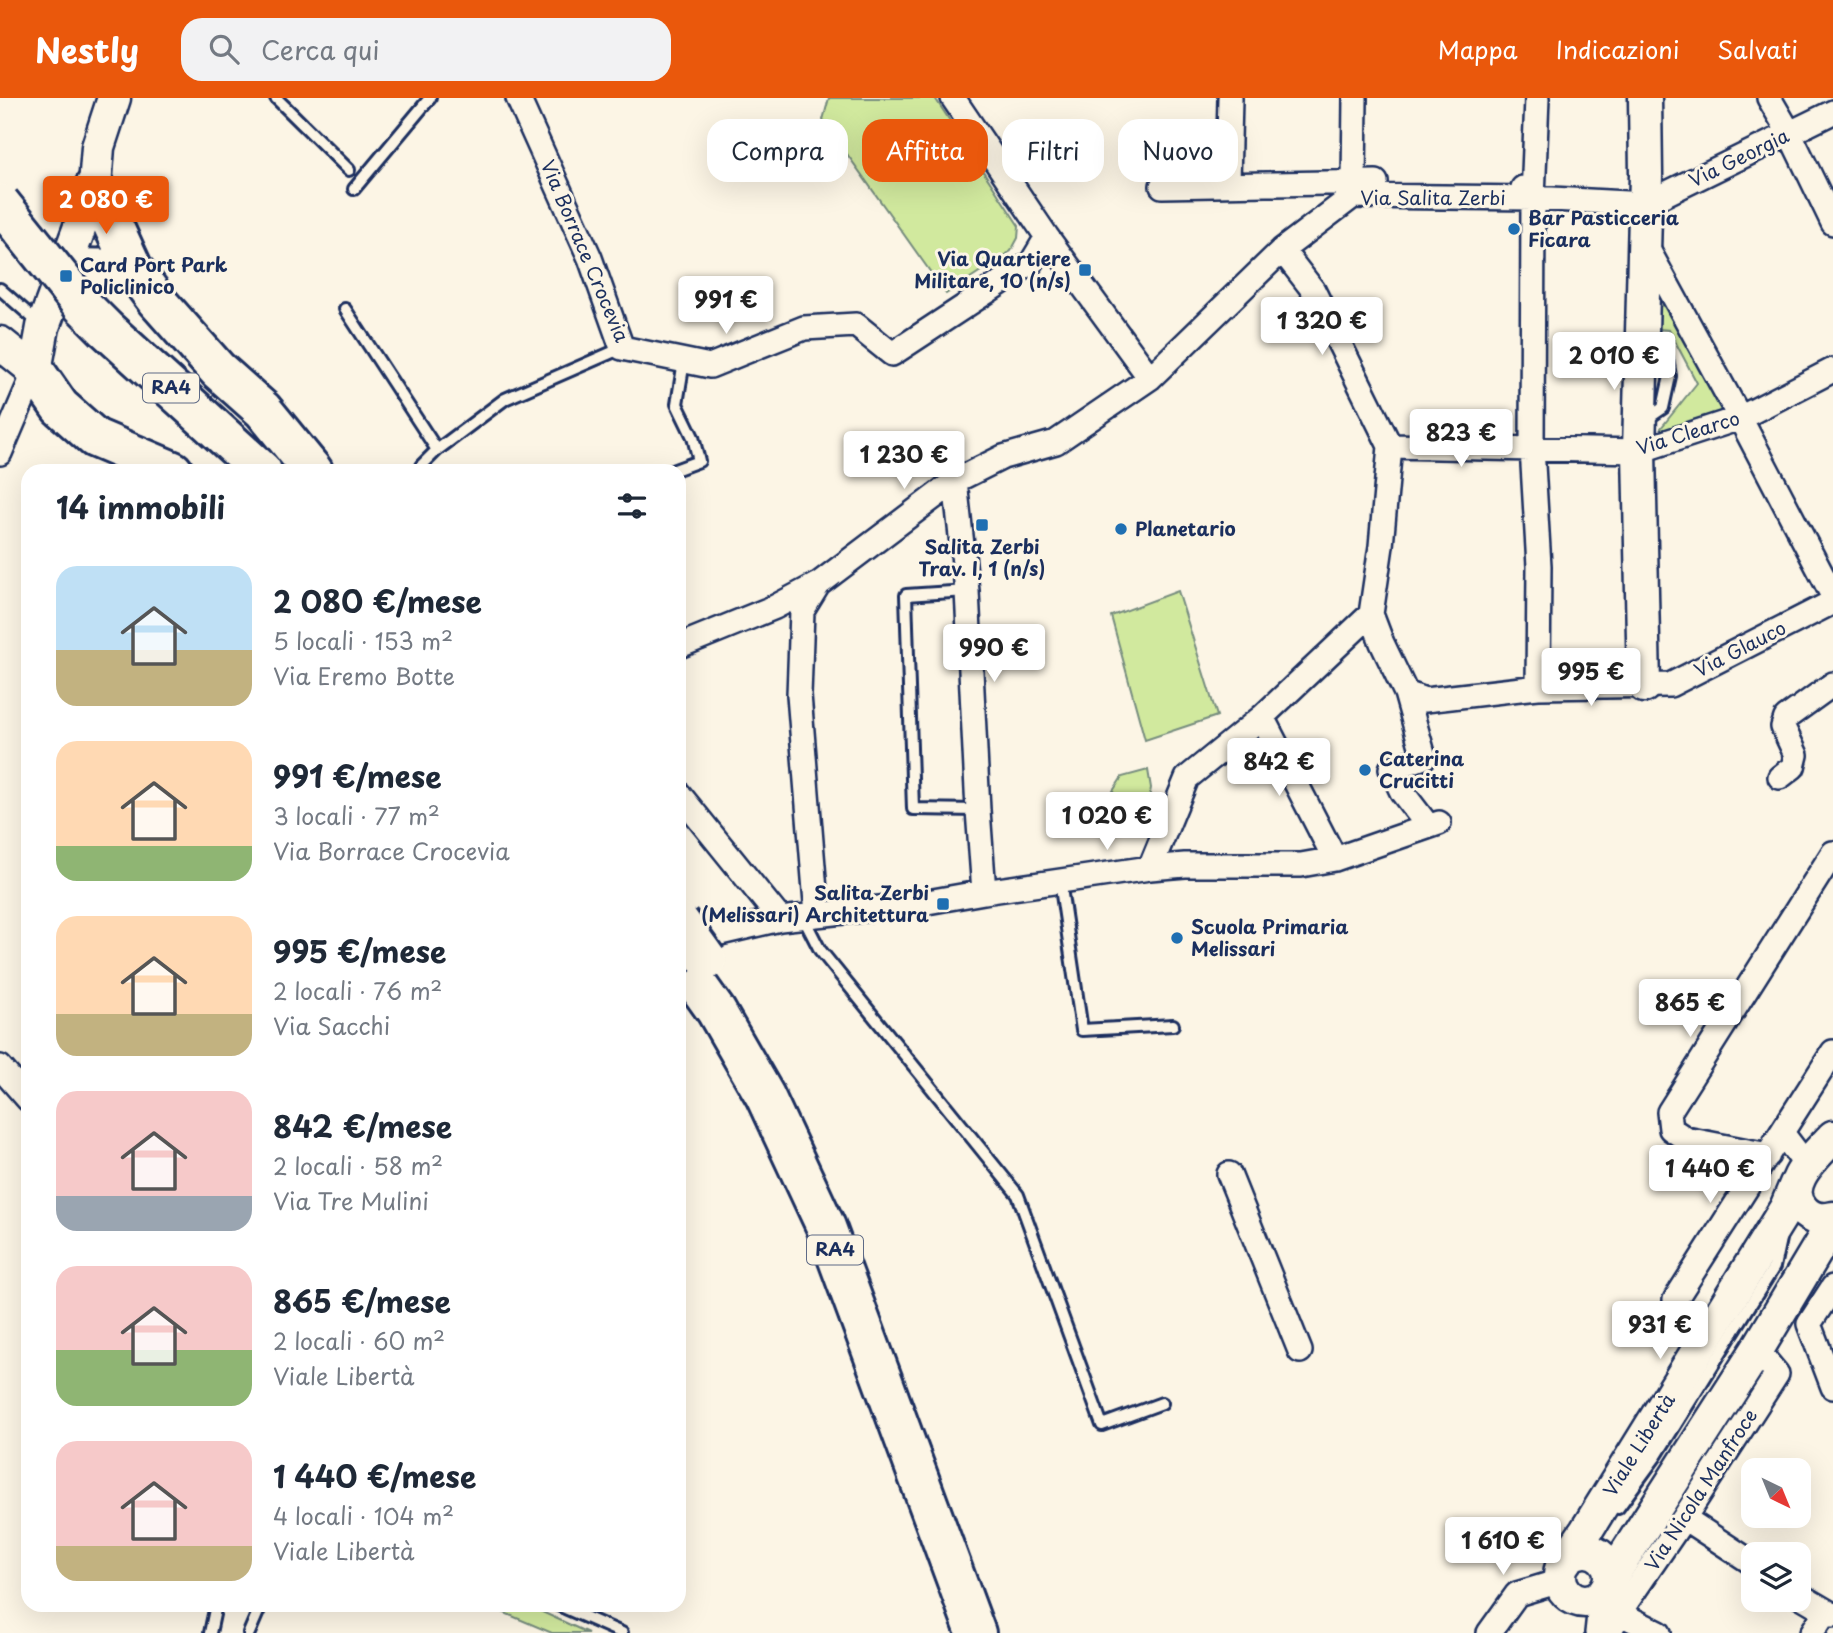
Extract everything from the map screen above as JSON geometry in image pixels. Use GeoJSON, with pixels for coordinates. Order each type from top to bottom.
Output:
{"type":"FeatureCollection","features":[{"type":"Feature","properties":{"kind":"highway"},"geometry":{"type":"LineString","coordinates":[[96,186],[132,269],[218,370],[263,410],[307,464]]}},
{"type":"Feature","properties":{"kind":"highway","name":"RA4"},"geometry":{"type":"LineString","coordinates":[[4,226],[17,227],[64,300],[217,464]]}},
{"type":"Feature","properties":{"kind":"highway"},"geometry":{"type":"LineString","coordinates":[[64,300],[132,269]]}},
{"type":"Feature","properties":{"kind":"highway","name":"RA4"},"geometry":{"type":"LineString","coordinates":[[64,300],[106,329],[254,464]]}},
{"type":"Feature","properties":{"kind":"highway"},"geometry":{"type":"LineString","coordinates":[[35,371],[60,407],[95,438],[156,464]]}},
{"type":"Feature","properties":{"kind":"highway","name":"RA4"},"geometry":{"type":"LineString","coordinates":[[686,954],[781,1075],[859,1238],[960,1556],[976,1633]]}},
{"type":"Feature","properties":{"kind":"highway","name":"RA4"},"geometry":{"type":"LineString","coordinates":[[960,1556],[1001,1633]]}},
{"type":"Feature","properties":{"kind":"street"},"geometry":{"type":"LineString","coordinates":[[0,453],[64,300],[96,186],[98,148],[114,98]]}},
{"type":"Feature","properties":{"kind":"street","name":"Via Borrace Crocevia"},"geometry":{"type":"LineString","coordinates":[[518,98],[590,258],[622,348],[710,366],[804,328],[856,325],[892,354],[1031,262],[1047,237]]}},
{"type":"Feature","properties":{"kind":"street"},"geometry":{"type":"LineString","coordinates":[[953,98],[1047,237],[1150,378]]}},
{"type":"Feature","properties":{"kind":"street"},"geometry":{"type":"LineString","coordinates":[[1228,183],[1230,98]]}},
{"type":"Feature","properties":{"kind":"street"},"geometry":{"type":"LineString","coordinates":[[1354,182],[1355,98]]}},
{"type":"Feature","properties":{"kind":"street"},"geometry":{"type":"LineString","coordinates":[[1537,98],[1533,198],[1532,448],[1539,566],[1538,687]]}},
{"type":"Feature","properties":{"kind":"street"},"geometry":{"type":"LineString","coordinates":[[1644,686],[1639,438],[1645,98]]}},
{"type":"Feature","properties":{"kind":"street"},"geometry":{"type":"LineString","coordinates":[[1769,98],[1790,134],[1833,223]]}},
{"type":"Feature","properties":{"kind":"street","name":"Via Georgia"},"geometry":{"type":"LineString","coordinates":[[1645,204],[1833,111]]}},
{"type":"Feature","properties":{"kind":"street"},"geometry":{"type":"LineString","coordinates":[[1162,186],[1228,183],[1519,183],[1533,198]]}},
{"type":"Feature","properties":{"kind":"street","name":"Via Salita Zerbi"},"geometry":{"type":"LineString","coordinates":[[686,643],[775,607],[820,583],[955,481],[1003,457],[1056,442],[1150,378],[1282,250],[1353,196],[1533,198],[1645,204]]}},
{"type":"Feature","properties":{"kind":"street"},"geometry":{"type":"LineString","coordinates":[[1643,240],[1833,596]]}},
{"type":"Feature","properties":{"kind":"street"},"geometry":{"type":"LineString","coordinates":[[686,954],[720,933],[800,917],[916,904],[1150,868],[1185,865],[1301,866],[1335,859],[1434,824],[1402,792],[1391,769],[1424,757],[1406,693],[1371,614],[1381,546],[1390,446],[1313,290],[1282,250]]}},
{"type":"Feature","properties":{"kind":"street"},"geometry":{"type":"LineString","coordinates":[[0,343],[35,371]]}},
{"type":"Feature","properties":{"kind":"street","name":"Via Clearco"},"geometry":{"type":"LineString","coordinates":[[1390,446],[1532,448],[1639,438],[1740,418],[1833,370]]}},
{"type":"Feature","properties":{"kind":"street"},"geometry":{"type":"LineString","coordinates":[[955,481],[967,591],[984,892]]}},
{"type":"Feature","properties":{"kind":"street"},"geometry":{"type":"LineString","coordinates":[[800,917],[799,695],[802,611],[820,583]]}},
{"type":"Feature","properties":{"kind":"street","name":"Via Glauco"},"geometry":{"type":"LineString","coordinates":[[1406,693],[1425,700],[1538,687],[1670,685],[1833,602]]}},
{"type":"Feature","properties":{"kind":"street"},"geometry":{"type":"LineString","coordinates":[[1150,868],[1187,778],[1262,717],[1371,614]]}},
{"type":"Feature","properties":{"kind":"street"},"geometry":{"type":"LineString","coordinates":[[1780,777],[1793,768],[1796,755],[1783,727],[1786,718],[1833,684]]}},
{"type":"Feature","properties":{"kind":"street"},"geometry":{"type":"LineString","coordinates":[[1262,717],[1335,859]]}},
{"type":"Feature","properties":{"kind":"street"},"geometry":{"type":"LineString","coordinates":[[686,801],[800,917]]}},
{"type":"Feature","properties":{"kind":"street"},"geometry":{"type":"LineString","coordinates":[[1768,1155],[1686,1139],[1671,1129],[1669,1112],[1833,853]]}},
{"type":"Feature","properties":{"kind":"street"},"geometry":{"type":"LineString","coordinates":[[1675,1300],[1833,1052]]}},
{"type":"Feature","properties":{"kind":"street"},"geometry":{"type":"LineString","coordinates":[[0,1067],[21,1091]]}},
{"type":"Feature","properties":{"kind":"street"},"geometry":{"type":"LineString","coordinates":[[1597,1633],[1610,1605],[1833,1220],[1821,1219],[1805,1212],[1797,1199],[1805,1180],[1782,1133]]}},
{"type":"Feature","properties":{"kind":"street","name":"Viale Libertà"},"geometry":{"type":"LineString","coordinates":[[1576,1558],[1586,1531],[1833,1137]]}},
{"type":"Feature","properties":{"kind":"street"},"geometry":{"type":"LineString","coordinates":[[1229,1174],[1300,1351]]}},
{"type":"Feature","properties":{"kind":"street"},"geometry":{"type":"LineString","coordinates":[[1833,1287],[1809,1324],[1833,1387]]}},
{"type":"Feature","properties":{"kind":"street","name":"Via Nicola Manfroce"},"geometry":{"type":"LineString","coordinates":[[1610,1605],[1684,1518],[1777,1374],[1757,1350]]}},
{"type":"Feature","properties":{"kind":"street"},"geometry":{"type":"LineString","coordinates":[[1684,1518],[1741,1555]]}},
{"type":"Feature","properties":{"kind":"street"},"geometry":{"type":"LineString","coordinates":[[1489,1633],[1517,1594],[1576,1558],[1597,1554],[1608,1564],[1610,1605]]}},
{"type":"Feature","properties":{"kind":"street"},"geometry":{"type":"LineString","coordinates":[[1576,1558],[1569,1595],[1576,1600],[1593,1600],[1610,1605],[1659,1633]]}},
{"type":"Feature","properties":{"kind":"street"},"geometry":{"type":"LineString","coordinates":[[1811,1602],[1830,1613],[1812,1633]]}},
{"type":"Feature","properties":{"kind":"lane"},"geometry":{"type":"LineString","coordinates":[[276,98],[349,170]]}},
{"type":"Feature","properties":{"kind":"lane"},"geometry":{"type":"LineString","coordinates":[[354,189],[430,98]]}},
{"type":"Feature","properties":{"kind":"lane"},"geometry":{"type":"LineString","coordinates":[[0,289],[64,300]]}},
{"type":"Feature","properties":{"kind":"lane"},"geometry":{"type":"LineString","coordinates":[[345,309],[437,450]]}},
{"type":"Feature","properties":{"kind":"lane"},"geometry":{"type":"LineString","coordinates":[[423,464],[437,450],[505,399],[622,348]]}},
{"type":"Feature","properties":{"kind":"lane"},"geometry":{"type":"LineString","coordinates":[[684,361],[677,404],[693,438],[699,461],[686,466]]}},
{"type":"Feature","properties":{"kind":"lane"},"geometry":{"type":"LineString","coordinates":[[967,591],[906,595],[913,809],[978,810]]}},
{"type":"Feature","properties":{"kind":"lane"},"geometry":{"type":"LineString","coordinates":[[1060,881],[1082,1030],[1173,1025]]}},
{"type":"Feature","properties":{"kind":"lane"},"geometry":{"type":"LineString","coordinates":[[800,917],[820,950],[1017,1195],[1102,1425],[1161,1403]]}},
{"type":"Feature","properties":{"kind":"lane"},"geometry":{"type":"LineString","coordinates":[[1611,1517],[1656,1457],[1774,1267],[1805,1180]]}},
{"type":"Feature","properties":{"kind":"lane"},"geometry":{"type":"LineString","coordinates":[[210,1633],[214,1612]]}},
{"type":"Feature","properties":{"kind":"lane"},"geometry":{"type":"LineString","coordinates":[[249,1633],[258,1612]]}},
{"type":"Feature","properties":{"kind":"lane"},"geometry":{"type":"LineString","coordinates":[[574,1612],[622,1633]]}},
{"type":"Feature","properties":{"kind":"green space"},"geometry":{"type":"Polygon","coordinates":[[[829,98],[935,98],[949,119],[862,119],[862,175],[848,155],[848,119],[823,119],[829,98]]]}},
{"type":"Feature","properties":{"kind":"green space"},"geometry":{"type":"Polygon","coordinates":[[[988,179],[1019,226],[1018,238],[1011,251],[946,294],[867,182],[988,182],[988,179]]]}},
{"type":"Feature","properties":{"kind":"green space"},"geometry":{"type":"Polygon","coordinates":[[[1660,305],[1666,307],[1724,412],[1663,439],[1661,428],[1697,383],[1669,330],[1658,329],[1660,305]]]}},
{"type":"Feature","properties":{"kind":"green space"},"geometry":{"type":"Polygon","coordinates":[[[1178,591],[1217,716],[1145,740],[1111,616],[1178,591]]]}},
{"type":"Feature","properties":{"kind":"green space"},"geometry":{"type":"Polygon","coordinates":[[[1148,770],[1151,788],[1148,804],[1133,816],[1118,818],[1113,791],[1122,777],[1148,770]]]}},
{"type":"Feature","properties":{"kind":"green space"},"geometry":{"type":"Polygon","coordinates":[[[502,1612],[542,1612],[588,1633],[552,1633],[502,1612]]]}},
{"type":"Feature","properties":{"kind":"place","name":"Bar Pasticceria Ficara"},"geometry":{"type":"Point","coordinates":[1514,229]}},
{"type":"Feature","properties":{"kind":"place","name":"Via Quartiere Militare, 10 (n/s)"},"geometry":{"type":"Point","coordinates":[1085,270]}},
{"type":"Feature","properties":{"kind":"place","name":"Card Port Park Policlinico"},"geometry":{"type":"Point","coordinates":[66,276]}},
{"type":"Feature","properties":{"kind":"place","name":"Salita Zerbi Trav. I, 1 (n/s)"},"geometry":{"type":"Point","coordinates":[982,525]}},
{"type":"Feature","properties":{"kind":"place","name":"Planetario"},"geometry":{"type":"Point","coordinates":[1121,529]}},
{"type":"Feature","properties":{"kind":"place","name":"Caterina Crucitti"},"geometry":{"type":"Point","coordinates":[1365,770]}},
{"type":"Feature","properties":{"kind":"place","name":"Salita Zerbi (Melissari) Architettura"},"geometry":{"type":"Point","coordinates":[943,904]}},
{"type":"Feature","properties":{"kind":"place","name":"Scuola Primaria Melissari"},"geometry":{"type":"Point","coordinates":[1177,938]}}]}
